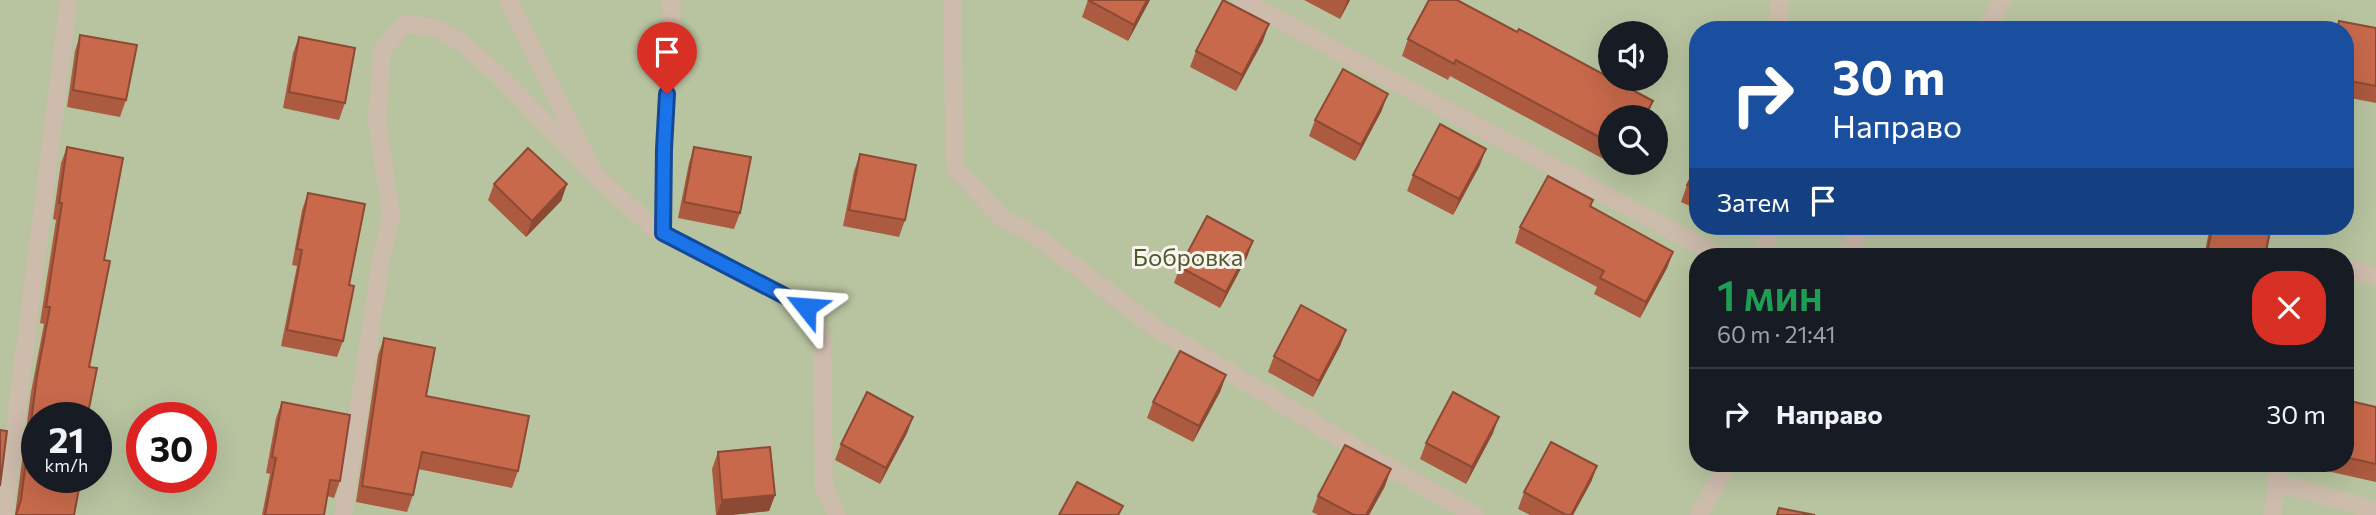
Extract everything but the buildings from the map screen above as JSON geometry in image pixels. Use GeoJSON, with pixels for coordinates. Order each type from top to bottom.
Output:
{"type":"FeatureCollection","features":[{"type":"Feature","properties":{"kind":"street"},"geometry":{"type":"LineString","coordinates":[[508,0],[595,175]]}},
{"type":"Feature","properties":{"kind":"street"},"geometry":{"type":"LineString","coordinates":[[663,233],[664,149],[672,11],[670,0]]}},
{"type":"Feature","properties":{"kind":"street"},"geometry":{"type":"LineString","coordinates":[[952,0],[955,168],[1003,219],[1036,236],[1154,327],[1384,465],[1475,515]]}},
{"type":"Feature","properties":{"kind":"street"},"geometry":{"type":"LineString","coordinates":[[1242,0],[1704,248]]}},
{"type":"Feature","properties":{"kind":"street"},"geometry":{"type":"LineString","coordinates":[[1779,21],[1780,0]]}},
{"type":"Feature","properties":{"kind":"street"},"geometry":{"type":"LineString","coordinates":[[1990,21],[2003,0]]}},
{"type":"Feature","properties":{"kind":"street"},"geometry":{"type":"LineString","coordinates":[[4,515],[68,5]]}},
{"type":"Feature","properties":{"kind":"street"},"geometry":{"type":"LineString","coordinates":[[343,515],[381,260],[391,215],[377,121],[382,50],[405,24],[436,28],[461,43],[501,77],[595,175],[656,230],[806,307],[822,340],[824,488],[837,515]]}},
{"type":"Feature","properties":{"kind":"street"},"geometry":{"type":"LineString","coordinates":[[2354,271],[2376,276]]}},
{"type":"Feature","properties":{"kind":"street"},"geometry":{"type":"LineString","coordinates":[[1699,515],[1723,472]]}},
{"type":"Feature","properties":{"kind":"street"},"geometry":{"type":"LineString","coordinates":[[2272,515],[2278,472]]}},
{"type":"Feature","properties":{"kind":"street"},"geometry":{"type":"LineString","coordinates":[[2276,482],[2376,510]]}},
{"type":"Feature","properties":{"kind":"green space","name":"Бобровка"},"geometry":{"type":"Polygon","coordinates":[[[0,0],[2376,0],[2376,515],[0,515],[0,0]]]}},
{"type":"Feature","properties":{"kind":"route"},"geometry":{"type":"LineString","coordinates":[[667,94],[663,233],[806,307]]}}]}
